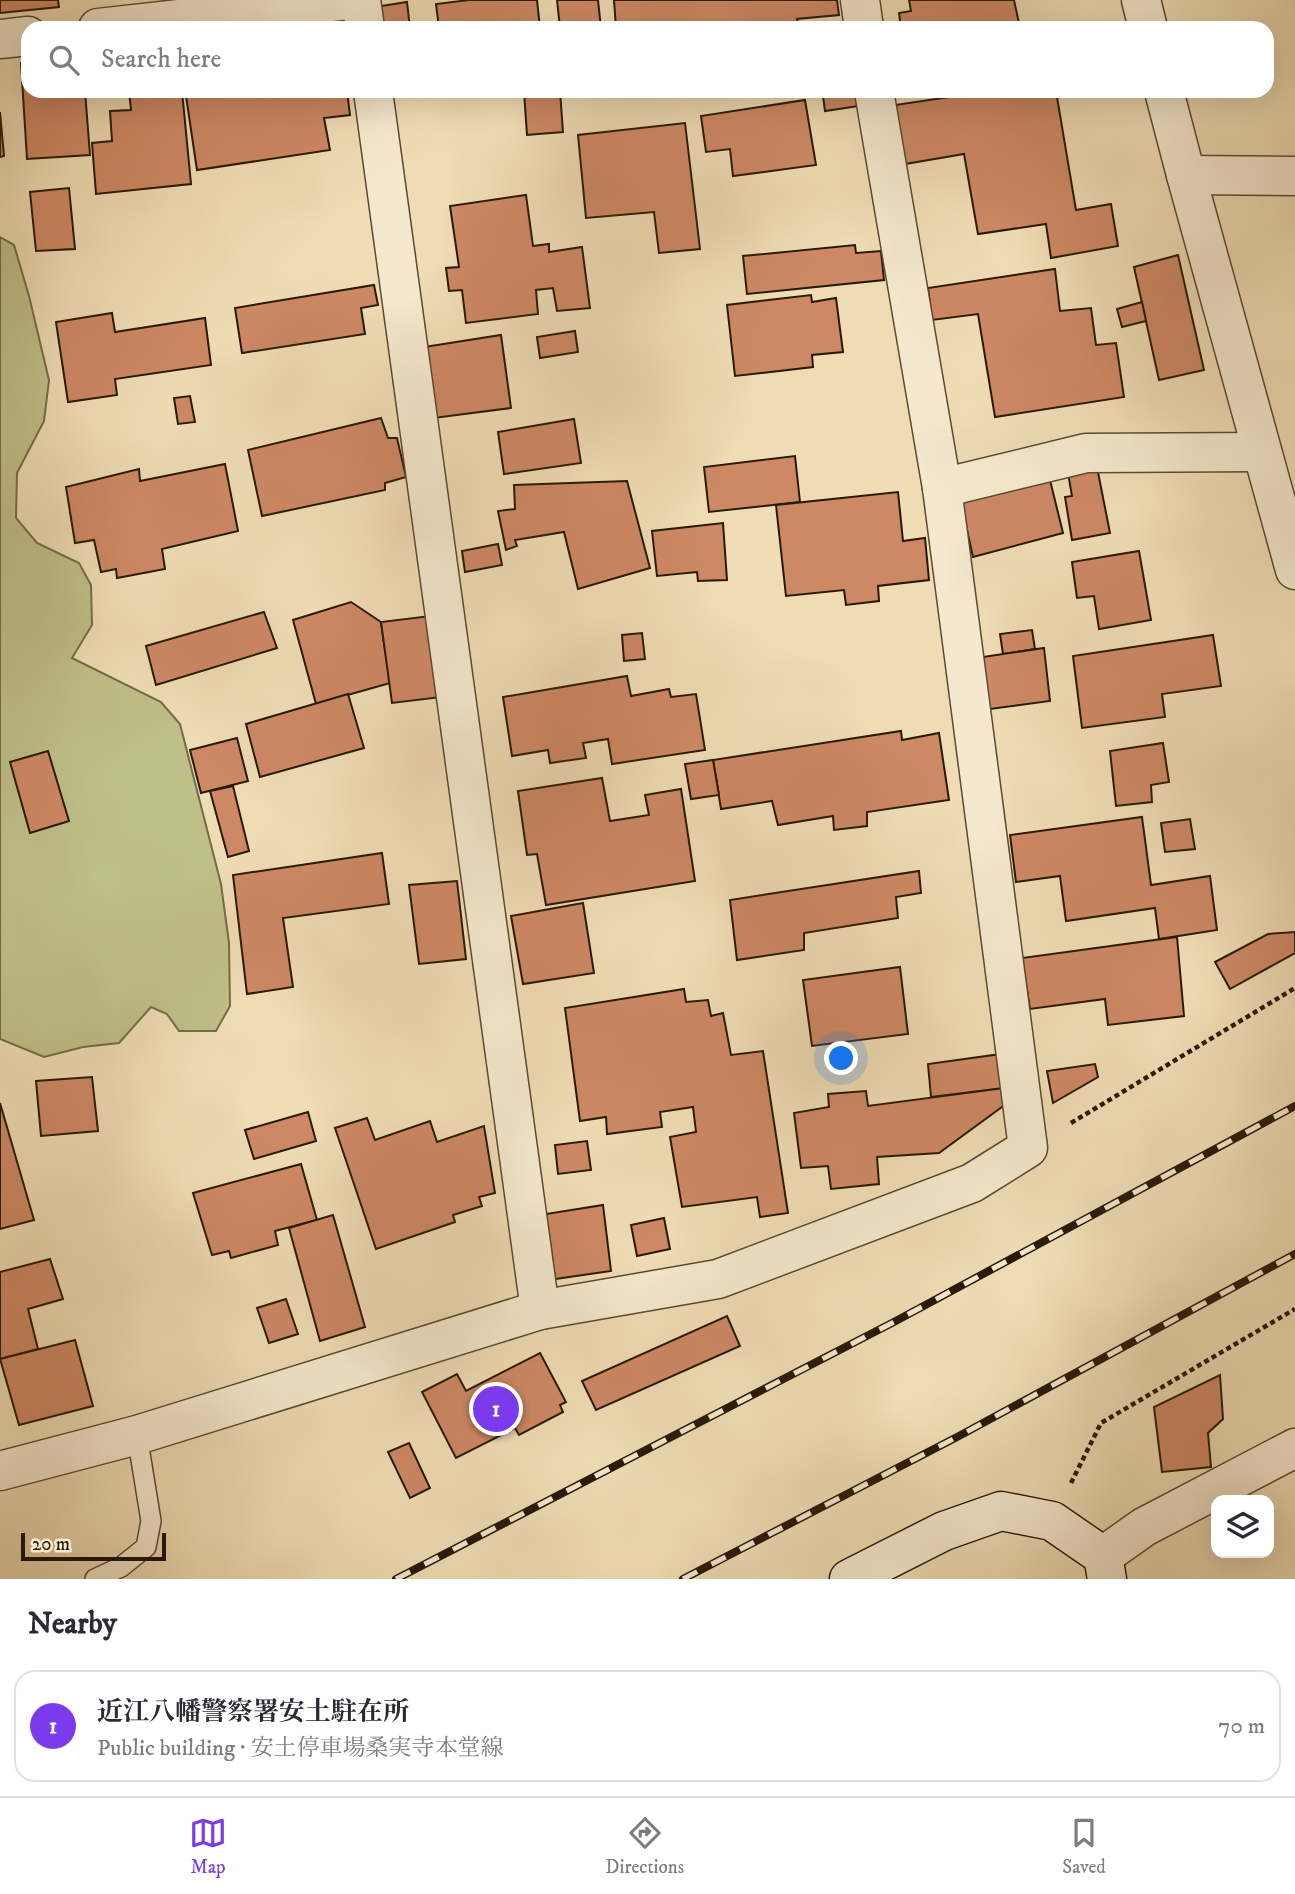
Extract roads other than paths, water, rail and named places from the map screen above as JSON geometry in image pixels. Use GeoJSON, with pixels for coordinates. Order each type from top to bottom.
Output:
{"type":"FeatureCollection","features":[{"type":"Feature","properties":{"kind":"street"},"geometry":{"type":"LineString","coordinates":[[161,21],[349,0]]}},
{"type":"Feature","properties":{"kind":"street"},"geometry":{"type":"LineString","coordinates":[[361,0],[364,21]]}},
{"type":"Feature","properties":{"kind":"street"},"geometry":{"type":"LineString","coordinates":[[860,0],[863,21]]}},
{"type":"Feature","properties":{"kind":"street"},"geometry":{"type":"LineString","coordinates":[[1141,0],[1146,21]]}},
{"type":"Feature","properties":{"kind":"street"},"geometry":{"type":"LineString","coordinates":[[0,39],[21,37]]}},
{"type":"Feature","properties":{"kind":"street"},"geometry":{"type":"LineString","coordinates":[[374,98],[540,1310]]}},
{"type":"Feature","properties":{"kind":"street"},"geometry":{"type":"LineString","coordinates":[[0,1471],[137,1435],[540,1310],[718,1279],[972,1183],[1028,1149],[942,488],[875,98]]}},
{"type":"Feature","properties":{"kind":"street"},"geometry":{"type":"LineString","coordinates":[[1166,98],[1295,570]]}},
{"type":"Feature","properties":{"kind":"street"},"geometry":{"type":"LineString","coordinates":[[1186,175],[1295,176]]}},
{"type":"Feature","properties":{"kind":"street"},"geometry":{"type":"LineString","coordinates":[[942,488],[1086,453],[1261,452]]}},
{"type":"Feature","properties":{"kind":"street"},"geometry":{"type":"LineString","coordinates":[[849,1579],[944,1531],[1000,1511],[1052,1521],[1105,1567],[1143,1527],[1295,1448]]}},
{"type":"Feature","properties":{"kind":"lane"},"geometry":{"type":"LineString","coordinates":[[95,1579],[121,1567],[146,1547],[151,1521],[137,1435]]}},
{"type":"Feature","properties":{"kind":"railway"},"geometry":{"type":"LineString","coordinates":[[396,1579],[892,1323],[1295,1106]]}},
{"type":"Feature","properties":{"kind":"railway"},"geometry":{"type":"LineString","coordinates":[[683,1579],[959,1436],[1295,1254]]}},
{"type":"Feature","properties":{"kind":"place","name":"近江八幡警察署安土駐在所"},"geometry":{"type":"Point","coordinates":[496,1409]}}]}
